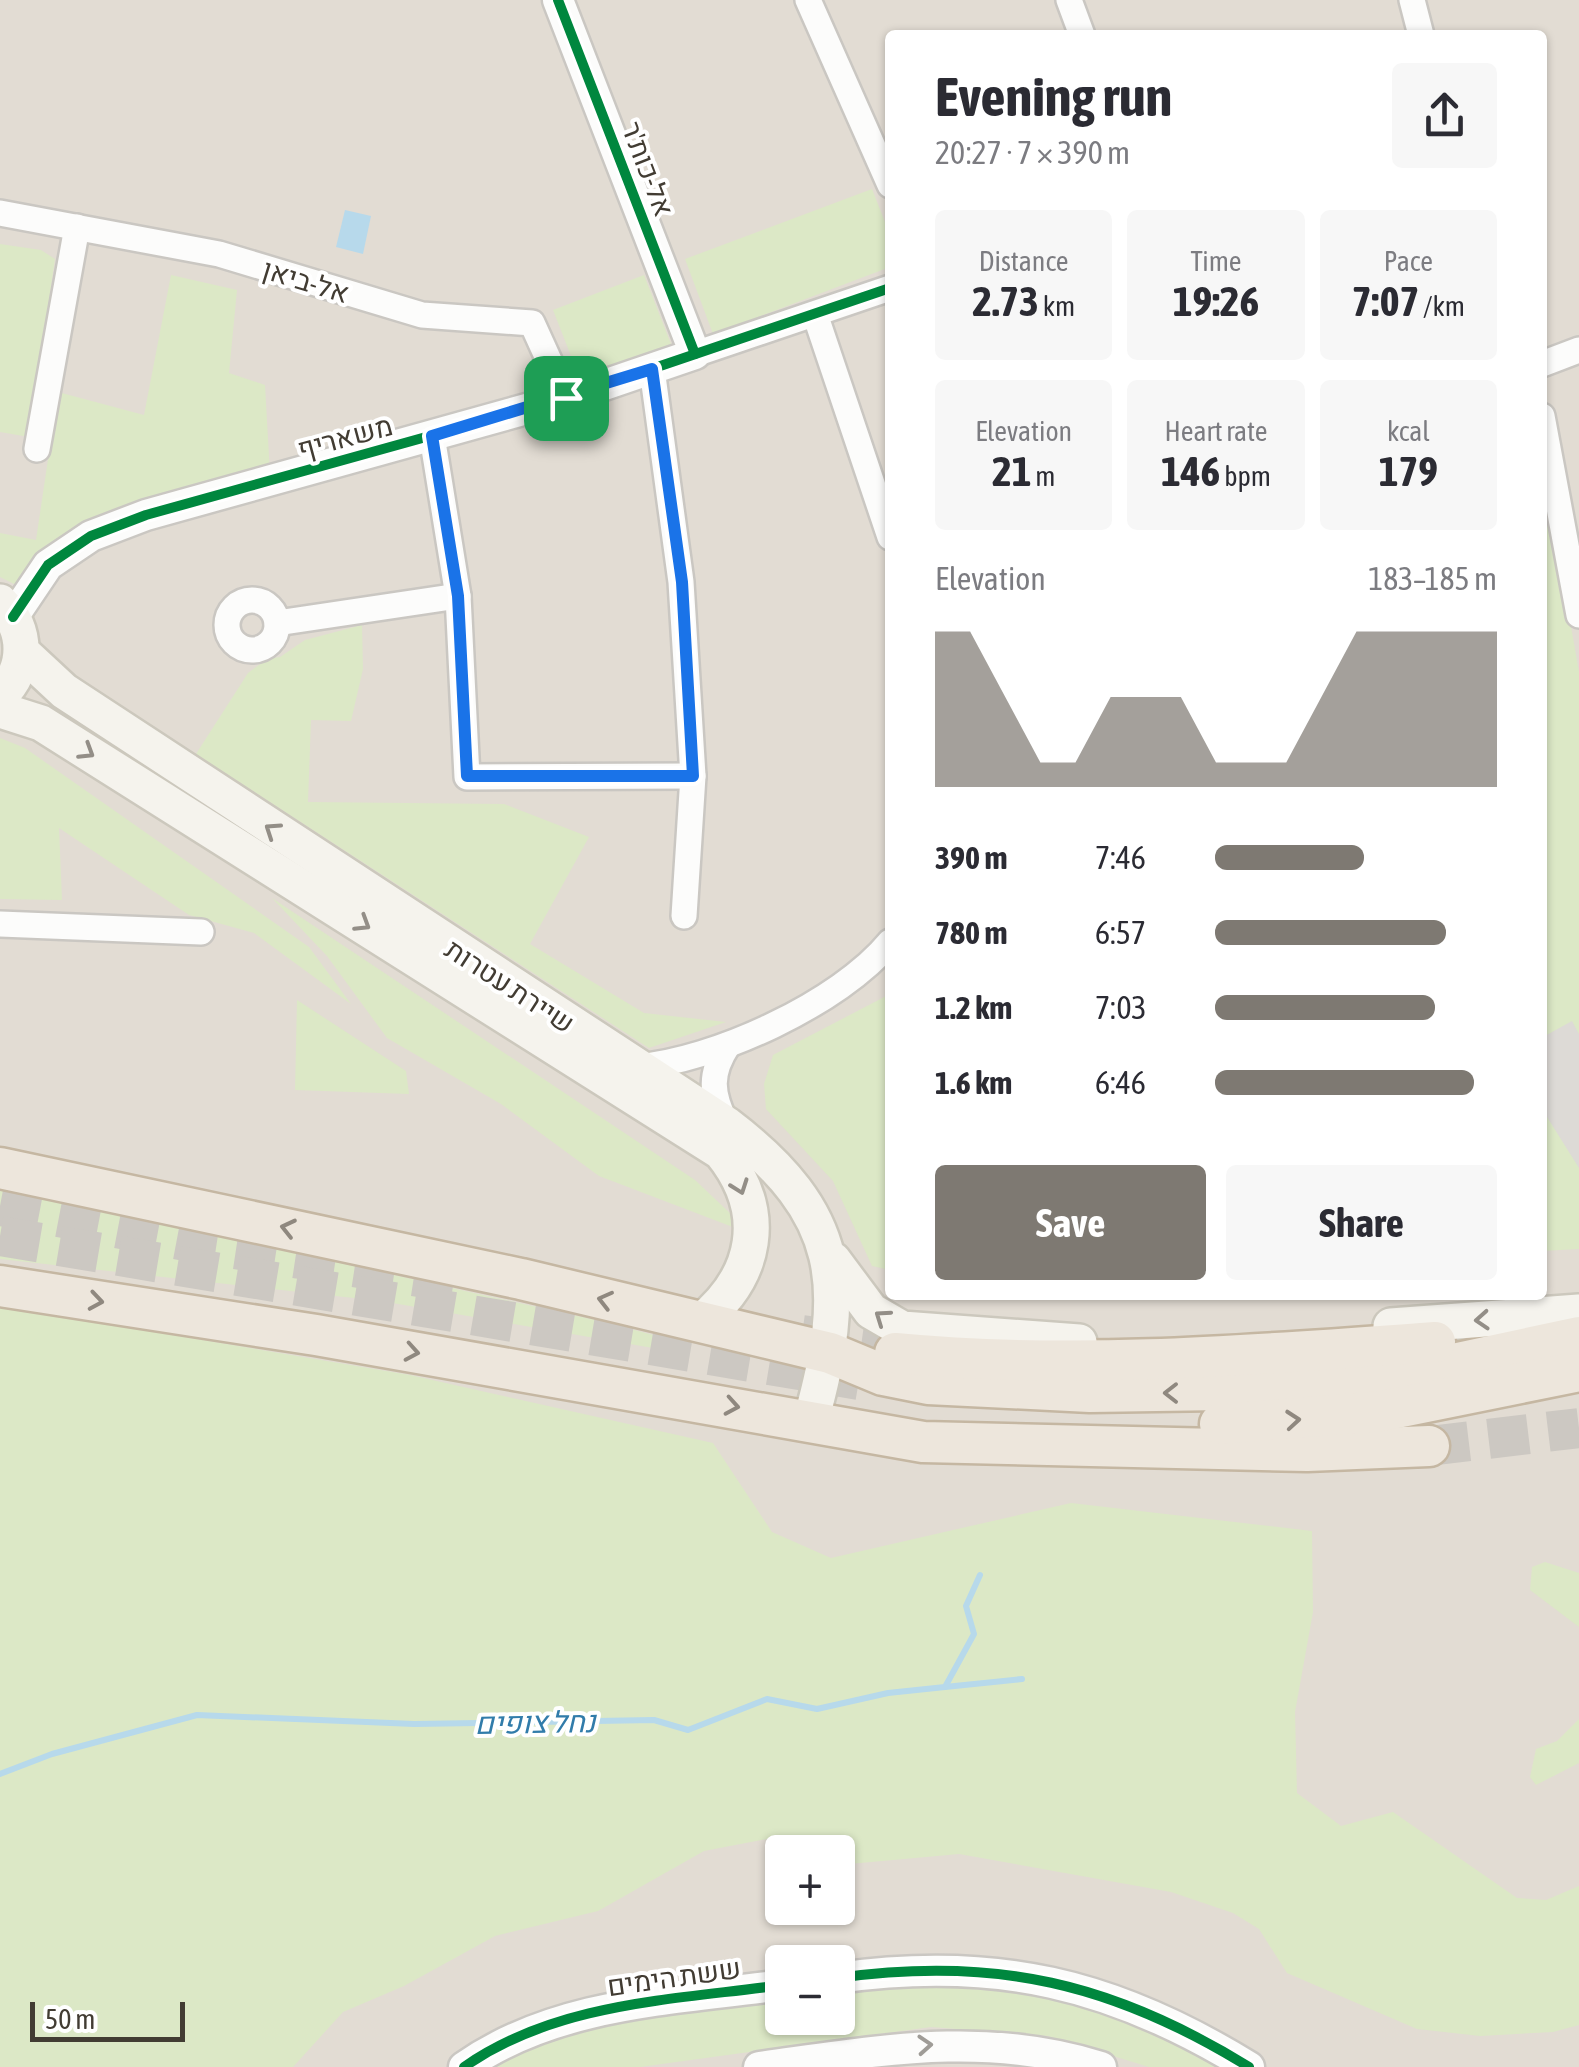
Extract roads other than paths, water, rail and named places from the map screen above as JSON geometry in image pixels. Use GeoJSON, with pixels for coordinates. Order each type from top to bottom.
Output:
{"type":"FeatureCollection","features":[{"type":"Feature","properties":{"kind":"highway"},"geometry":{"type":"LineString","coordinates":[[0,1168],[521,1280],[830,1353],[883,1376],[928,1384],[1090,1392],[1230,1393],[1340,1384],[1579,1337]]}},
{"type":"Feature","properties":{"kind":"highway"},"geometry":{"type":"LineString","coordinates":[[0,1286],[812,1420],[858,1433],[970,1444],[1307,1451],[1428,1446]]}},
{"type":"Feature","properties":{"kind":"highway"},"geometry":{"type":"LineString","coordinates":[[830,1353],[856,1350],[941,1358],[1108,1362],[1228,1358],[1435,1342]]}},
{"type":"Feature","properties":{"kind":"highway"},"geometry":{"type":"LineString","coordinates":[[812,1420],[844,1416],[1252,1424],[1382,1410],[1579,1371]]}},
{"type":"Feature","properties":{"kind":"main road"},"geometry":{"type":"LineString","coordinates":[[0,696],[19,670],[22,652],[6,610]]}},
{"type":"Feature","properties":{"kind":"main road","name":"שיירת עטרות"},"geometry":{"type":"LineString","coordinates":[[22,652],[80,702],[727,1125],[787,1179],[822,1239],[834,1301],[830,1353],[812,1420]]}},
{"type":"Feature","properties":{"kind":"main road","name":"שיירת עטרות"},"geometry":{"type":"LineString","coordinates":[[0,710],[40,724],[721,1152],[745,1199],[748,1258],[736,1290],[699,1324]]}},
{"type":"Feature","properties":{"kind":"main road"},"geometry":{"type":"LineString","coordinates":[[822,1239],[845,1279],[884,1322],[934,1334],[1172,1341],[1579,1312]]}},
{"type":"Feature","properties":{"kind":"street","name":"אל-כות'ר"},"geometry":{"type":"LineString","coordinates":[[558,0],[695,354]]}},
{"type":"Feature","properties":{"kind":"street"},"geometry":{"type":"LineString","coordinates":[[808,0],[885,174]]}},
{"type":"Feature","properties":{"kind":"street"},"geometry":{"type":"LineString","coordinates":[[1069,0],[1080,30]]}},
{"type":"Feature","properties":{"kind":"street"},"geometry":{"type":"LineString","coordinates":[[1412,0],[1420,30]]}},
{"type":"Feature","properties":{"kind":"street","name":"אל-ביאן"},"geometry":{"type":"LineString","coordinates":[[0,212],[218,254],[422,315],[532,323],[566,398]]}},
{"type":"Feature","properties":{"kind":"street"},"geometry":{"type":"LineString","coordinates":[[37,448],[77,227]]}},
{"type":"Feature","properties":{"kind":"street","name":"משאריף"},"geometry":{"type":"LineString","coordinates":[[6,610],[48,564],[91,536],[146,515],[566,398],[885,290]]}},
{"type":"Feature","properties":{"kind":"street"},"geometry":{"type":"LineString","coordinates":[[816,314],[885,522]]}},
{"type":"Feature","properties":{"kind":"street"},"geometry":{"type":"LineString","coordinates":[[1547,362],[1579,350]]}},
{"type":"Feature","properties":{"kind":"street"},"geometry":{"type":"LineString","coordinates":[[652,369],[682,582],[693,776],[684,916]]}},
{"type":"Feature","properties":{"kind":"street"},"geometry":{"type":"LineString","coordinates":[[432,436],[458,596],[467,776],[693,776]]}},
{"type":"Feature","properties":{"kind":"street"},"geometry":{"type":"LineString","coordinates":[[1547,443],[1579,615]]}},
{"type":"Feature","properties":{"kind":"street"},"geometry":{"type":"LineString","coordinates":[[277,624],[458,596]]}},
{"type":"Feature","properties":{"kind":"street"},"geometry":{"type":"LineString","coordinates":[[0,924],[200,932]]}},
{"type":"Feature","properties":{"kind":"street"},"geometry":{"type":"LineString","coordinates":[[636,1067],[671,1064],[728,1046],[847,983],[885,947]]}},
{"type":"Feature","properties":{"kind":"street"},"geometry":{"type":"LineString","coordinates":[[847,983],[885,975]]}},
{"type":"Feature","properties":{"kind":"street"},"geometry":{"type":"LineString","coordinates":[[727,1125],[716,1103],[712,1073],[728,1046]]}},
{"type":"Feature","properties":{"kind":"street"},"geometry":{"type":"LineString","coordinates":[[855,1976],[910,1968],[951,1969],[1002,1971],[1067,1983],[1135,2006],[1248,2067]]}},
{"type":"Feature","properties":{"kind":"street","name":"ששת הימים"},"geometry":{"type":"LineString","coordinates":[[464,2067],[521,2033],[560,2019],[765,1988]]}},
{"type":"Feature","properties":{"kind":"street"},"geometry":{"type":"LineString","coordinates":[[759,2067],[929,2044],[1012,2046],[1101,2067]]}},
{"type":"Feature","properties":{"kind":"water"},"geometry":{"type":"Polygon","coordinates":[[[345,210],[371,216],[363,254],[336,247],[345,210]]]}},
{"type":"Feature","properties":{"kind":"waterway","name":"נחל צופים"},"geometry":{"type":"LineString","coordinates":[[0,1774],[52,1754],[197,1715],[414,1724],[654,1720],[688,1730],[767,1699],[817,1709],[888,1693],[945,1687],[974,1634],[966,1606],[980,1575]]}},
{"type":"Feature","properties":{"kind":"waterway"},"geometry":{"type":"LineString","coordinates":[[945,1687],[1022,1679]]}},
{"type":"Feature","properties":{"kind":"tunnel"},"geometry":{"type":"LineString","coordinates":[[0,1206],[201,1244],[458,1283]]}},
{"type":"Feature","properties":{"kind":"tunnel"},"geometry":{"type":"LineString","coordinates":[[0,1236],[859,1380]]}},
{"type":"Feature","properties":{"kind":"tunnel"},"geometry":{"type":"LineString","coordinates":[[1435,1342],[1536,1331]]}},
{"type":"Feature","properties":{"kind":"tunnel"},"geometry":{"type":"LineString","coordinates":[[802,1335],[932,1353]]}},
{"type":"Feature","properties":{"kind":"tunnel"},"geometry":{"type":"LineString","coordinates":[[1429,1446],[1579,1428]]}}]}
